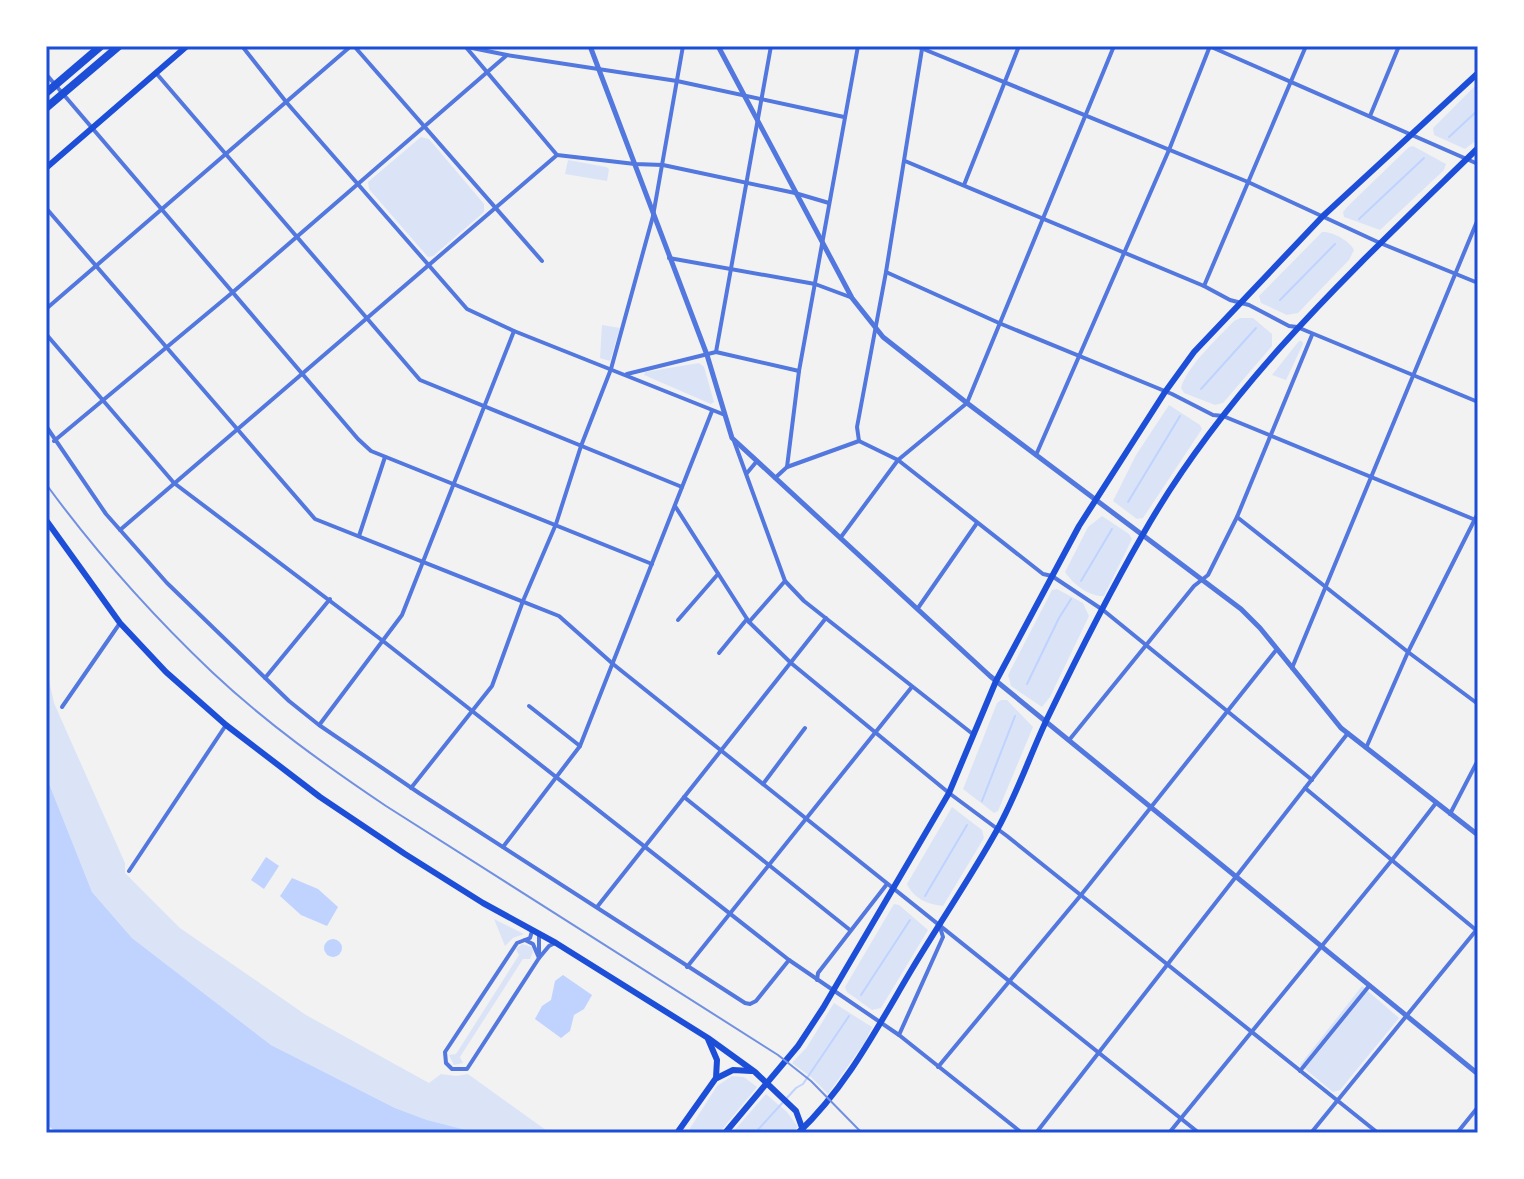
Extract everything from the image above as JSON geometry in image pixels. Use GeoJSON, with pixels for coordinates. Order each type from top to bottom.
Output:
{"type":"FeatureCollection","features":[{"type":"Feature","properties":{"kind":"highway"},"geometry":{"type":"LineString","coordinates":[[46,93],[101,46]]}},
{"type":"Feature","properties":{"kind":"highway"},"geometry":{"type":"LineString","coordinates":[[46,108],[119,46]]}},
{"type":"Feature","properties":{"kind":"main road"},"geometry":{"type":"LineString","coordinates":[[46,168],[187,46]]}},
{"type":"Feature","properties":{"kind":"main road"},"geometry":{"type":"LineString","coordinates":[[725,1133],[798,1046],[823,1008],[889,886],[949,793],[996,681],[1079,526],[1165,392],[1194,352],[1323,216],[1478,73]]}},
{"type":"Feature","properties":{"kind":"main road"},"geometry":{"type":"LineString","coordinates":[[798,1133],[816,1116],[871,1038],[998,829],[1047,720],[1143,534],[1223,416],[1297,327],[1478,148]]}},
{"type":"Feature","properties":{"kind":"main road"},"geometry":{"type":"LineString","coordinates":[[46,520],[120,623],[166,672],[226,725],[320,797],[405,854],[708,1038],[755,1072],[781,1096],[801,1120],[804,1133]]}},
{"type":"Feature","properties":{"kind":"main road"},"geometry":{"type":"LineString","coordinates":[[708,1038],[717,1060],[716,1078]]}},
{"type":"Feature","properties":{"kind":"main road"},"geometry":{"type":"LineString","coordinates":[[677,1133],[716,1078],[733,1070],[755,1072]]}},
{"type":"Feature","properties":{"kind":"street"},"geometry":{"type":"LineString","coordinates":[[242,46],[287,103],[467,309],[514,331],[725,415]]}},
{"type":"Feature","properties":{"kind":"street"},"geometry":{"type":"LineString","coordinates":[[46,309],[352,46],[542,261]]}},
{"type":"Feature","properties":{"kind":"street"},"geometry":{"type":"LineString","coordinates":[[465,46],[677,81],[845,117]]}},
{"type":"Feature","properties":{"kind":"street"},"geometry":{"type":"LineString","coordinates":[[465,46],[557,155],[663,165],[829,203]]}},
{"type":"Feature","properties":{"kind":"street"},"geometry":{"type":"LineString","coordinates":[[411,788],[492,686],[556,524],[581,446],[611,369],[653,216],[683,46]]}},
{"type":"Feature","properties":{"kind":"street"},"geometry":{"type":"LineString","coordinates":[[718,46],[822,244],[852,298],[874,327],[967,403],[1247,614],[1348,733],[1478,835]]}},
{"type":"Feature","properties":{"kind":"street"},"geometry":{"type":"LineString","coordinates":[[716,352],[771,46]]}},
{"type":"Feature","properties":{"kind":"street"},"geometry":{"type":"LineString","coordinates":[[787,467],[799,371],[858,46]]}},
{"type":"Feature","properties":{"kind":"street"},"geometry":{"type":"LineString","coordinates":[[963,186],[1019,46]]}},
{"type":"Feature","properties":{"kind":"street"},"geometry":{"type":"LineString","coordinates":[[841,537],[898,460],[967,403],[1114,46]]}},
{"type":"Feature","properties":{"kind":"street"},"geometry":{"type":"LineString","coordinates":[[1036,455],[1169,150],[1210,46],[1478,164]]}},
{"type":"Feature","properties":{"kind":"street"},"geometry":{"type":"LineString","coordinates":[[1204,286],[1306,46]]}},
{"type":"Feature","properties":{"kind":"street"},"geometry":{"type":"LineString","coordinates":[[1370,116],[1399,46]]}},
{"type":"Feature","properties":{"kind":"street"},"geometry":{"type":"LineString","coordinates":[[859,441],[857,427],[905,161],[920,47],[1248,182],[1380,243],[1478,283]]}},
{"type":"Feature","properties":{"kind":"street"},"geometry":{"type":"LineString","coordinates":[[593,48],[707,355],[732,438],[785,581],[911,688],[974,735]]}},
{"type":"Feature","properties":{"kind":"street"},"geometry":{"type":"LineString","coordinates":[[54,441],[233,292],[507,55]]}},
{"type":"Feature","properties":{"kind":"street"},"geometry":{"type":"LineString","coordinates":[[156,73],[420,380],[682,487]]}},
{"type":"Feature","properties":{"kind":"street"},"geometry":{"type":"LineString","coordinates":[[46,74],[371,451],[652,564]]}},
{"type":"Feature","properties":{"kind":"street"},"geometry":{"type":"LineString","coordinates":[[120,530],[557,155]]}},
{"type":"Feature","properties":{"kind":"street"},"geometry":{"type":"LineString","coordinates":[[905,161],[1204,286],[1289,326],[1415,374],[1478,402]]}},
{"type":"Feature","properties":{"kind":"street"},"geometry":{"type":"LineString","coordinates":[[46,208],[315,519],[559,616],[613,664],[1199,1133]]}},
{"type":"Feature","properties":{"kind":"street"},"geometry":{"type":"LineString","coordinates":[[1292,668],[1478,219]]}},
{"type":"Feature","properties":{"kind":"street"},"geometry":{"type":"LineString","coordinates":[[669,258],[815,284],[852,298]]}},
{"type":"Feature","properties":{"kind":"street"},"geometry":{"type":"LineString","coordinates":[[886,272],[1213,415],[1223,416],[1477,520]]}},
{"type":"Feature","properties":{"kind":"street"},"geometry":{"type":"LineString","coordinates":[[319,725],[402,615],[514,331]]}},
{"type":"Feature","properties":{"kind":"street"},"geometry":{"type":"LineString","coordinates":[[46,334],[174,483],[330,599],[789,960],[899,1035],[1022,1133]]}},
{"type":"Feature","properties":{"kind":"street"},"geometry":{"type":"LineString","coordinates":[[1070,739],[1194,586],[1208,575],[1237,517],[1312,335]]}},
{"type":"Feature","properties":{"kind":"street"},"geometry":{"type":"LineString","coordinates":[[625,374],[716,352],[799,371]]}},
{"type":"Feature","properties":{"kind":"street"},"geometry":{"type":"LineString","coordinates":[[503,847],[580,746],[712,411]]}},
{"type":"Feature","properties":{"kind":"street"},"geometry":{"type":"LineString","coordinates":[[46,426],[120,530],[193,611],[319,725],[687,967],[750,1004],[756,1001],[789,960]]}},
{"type":"Feature","properties":{"kind":"street"},"geometry":{"type":"LineString","coordinates":[[732,438],[996,681],[1478,1074]]}},
{"type":"Feature","properties":{"kind":"street"},"geometry":{"type":"LineString","coordinates":[[859,441],[898,460],[1043,574],[1052,576],[1103,610],[1312,780]]}},
{"type":"Feature","properties":{"kind":"street"},"geometry":{"type":"LineString","coordinates":[[775,478],[787,467],[859,441]]}},
{"type":"Feature","properties":{"kind":"street"},"geometry":{"type":"LineString","coordinates":[[359,536],[385,457]]}},
{"type":"Feature","properties":{"kind":"street"},"geometry":{"type":"LineString","coordinates":[[747,473],[757,461]]}},
{"type":"Feature","properties":{"kind":"street"},"geometry":{"type":"LineString","coordinates":[[675,506],[748,620],[791,663],[949,793],[1378,1133]]}},
{"type":"Feature","properties":{"kind":"street"},"geometry":{"type":"LineString","coordinates":[[1366,748],[1408,652],[1478,513]]}},
{"type":"Feature","properties":{"kind":"street"},"geometry":{"type":"LineString","coordinates":[[1237,517],[1478,704]]}},
{"type":"Feature","properties":{"kind":"street"},"geometry":{"type":"LineString","coordinates":[[918,608],[977,523]]}},
{"type":"Feature","properties":{"kind":"street"},"geometry":{"type":"LineString","coordinates":[[678,620],[718,574]]}},
{"type":"Feature","properties":{"kind":"street"},"geometry":{"type":"LineString","coordinates":[[719,653],[785,581]]}},
{"type":"Feature","properties":{"kind":"street"},"geometry":{"type":"LineString","coordinates":[[265,678],[330,599]]}},
{"type":"Feature","properties":{"kind":"street"},"geometry":{"type":"LineString","coordinates":[[597,907],[826,618]]}},
{"type":"Feature","properties":{"kind":"street"},"geometry":{"type":"LineString","coordinates":[[62,707],[120,623]]}},
{"type":"Feature","properties":{"kind":"street"},"geometry":{"type":"LineString","coordinates":[[938,1067],[1081,895],[1277,649]]}},
{"type":"Feature","properties":{"kind":"street"},"geometry":{"type":"LineString","coordinates":[[687,967],[911,688]]}},
{"type":"Feature","properties":{"kind":"street"},"geometry":{"type":"LineString","coordinates":[[529,706],[580,746]]}},
{"type":"Feature","properties":{"kind":"street"},"geometry":{"type":"LineString","coordinates":[[129,871],[226,725]]}},
{"type":"Feature","properties":{"kind":"street"},"geometry":{"type":"LineString","coordinates":[[763,784],[805,728]]}},
{"type":"Feature","properties":{"kind":"street"},"geometry":{"type":"LineString","coordinates":[[1036,1133],[1348,733]]}},
{"type":"Feature","properties":{"kind":"street"},"geometry":{"type":"LineString","coordinates":[[1450,814],[1478,760]]}},
{"type":"Feature","properties":{"kind":"street"},"geometry":{"type":"LineString","coordinates":[[1305,788],[1477,930],[1311,1133]]}},
{"type":"Feature","properties":{"kind":"street"},"geometry":{"type":"LineString","coordinates":[[684,797],[850,930]]}},
{"type":"Feature","properties":{"kind":"street"},"geometry":{"type":"LineString","coordinates":[[1169,1133],[1436,803]]}},
{"type":"Feature","properties":{"kind":"street"},"geometry":{"type":"LineString","coordinates":[[817,980],[818,973],[850,930],[889,886]]}},
{"type":"Feature","properties":{"kind":"street"},"geometry":{"type":"LineString","coordinates":[[899,1035],[943,937],[939,923]]}},
{"type":"Feature","properties":{"kind":"street"},"geometry":{"type":"LineString","coordinates":[[536,931],[514,948],[445,1052],[448,1067],[457,1071],[467,1069],[539,958],[556,943]]}},
{"type":"Feature","properties":{"kind":"street"},"geometry":{"type":"LineString","coordinates":[[536,931],[539,958]]}},
{"type":"Feature","properties":{"kind":"street"},"geometry":{"type":"LineString","coordinates":[[522,941],[531,941],[539,958]]}},
{"type":"Feature","properties":{"kind":"street"},"geometry":{"type":"LineString","coordinates":[[1300,1071],[1370,985]]}},
{"type":"Feature","properties":{"kind":"street"},"geometry":{"type":"LineString","coordinates":[[1457,1133],[1478,1107]]}},
{"type":"Feature","properties":{"kind":"shaded area"},"geometry":{"type":"Polygon","coordinates":[[[1478,83],[1478,139],[1465,149],[1434,135],[1433,128],[1478,83]]]}},
{"type":"Feature","properties":{"kind":"shaded area"},"geometry":{"type":"Polygon","coordinates":[[[421,137],[429,139],[484,204],[484,212],[428,257],[369,189],[368,182],[421,137]]]}},
{"type":"Feature","properties":{"kind":"shaded area"},"geometry":{"type":"Polygon","coordinates":[[[1413,146],[1446,164],[1444,170],[1380,230],[1344,217],[1347,207],[1413,146]]]}},
{"type":"Feature","properties":{"kind":"shaded area"},"geometry":{"type":"Polygon","coordinates":[[[568,160],[606,167],[609,169],[607,181],[565,174],[568,160]]]}},
{"type":"Feature","properties":{"kind":"shaded area"},"geometry":{"type":"Polygon","coordinates":[[[1322,232],[1349,243],[1354,250],[1349,260],[1298,313],[1287,315],[1261,303],[1259,296],[1322,232]]]}},
{"type":"Feature","properties":{"kind":"shaded area"},"geometry":{"type":"Polygon","coordinates":[[[1240,318],[1253,318],[1272,334],[1272,346],[1223,403],[1215,405],[1184,393],[1181,388],[1184,380],[1196,362],[1240,318]]]}},
{"type":"Feature","properties":{"kind":"shaded area"},"geometry":{"type":"Polygon","coordinates":[[[602,325],[620,328],[610,361],[600,358],[602,325]]]}},
{"type":"Feature","properties":{"kind":"shaded area"},"geometry":{"type":"Polygon","coordinates":[[[1299,341],[1303,344],[1286,380],[1272,375],[1299,341]]]}},
{"type":"Feature","properties":{"kind":"shaded area"},"geometry":{"type":"Polygon","coordinates":[[[699,363],[704,367],[714,402],[711,404],[644,375],[645,372],[699,363]]]}},
{"type":"Feature","properties":{"kind":"shaded area"},"geometry":{"type":"Polygon","coordinates":[[[1169,405],[1202,429],[1143,518],[1137,519],[1113,501],[1136,455],[1169,405]]]}},
{"type":"Feature","properties":{"kind":"shaded area"},"geometry":{"type":"Polygon","coordinates":[[[1102,516],[1132,539],[1104,596],[1082,589],[1065,572],[1088,527],[1102,516]]]}},
{"type":"Feature","properties":{"kind":"shaded area"},"geometry":{"type":"Polygon","coordinates":[[[1057,589],[1083,603],[1089,616],[1050,697],[1042,707],[1011,686],[1008,675],[1052,590],[1057,589]]]}},
{"type":"Feature","properties":{"kind":"shaded area"},"geometry":{"type":"Polygon","coordinates":[[[46,666],[54,703],[125,863],[125,873],[180,928],[306,1015],[429,1083],[441,1074],[468,1074],[550,1133],[478,1133],[395,1108],[271,1045],[132,938],[92,892],[46,776],[46,666]]]}},
{"type":"Feature","properties":{"kind":"shaded area"},"geometry":{"type":"Polygon","coordinates":[[[1007,700],[1033,727],[998,811],[994,813],[963,789],[997,703],[1007,700]]]}},
{"type":"Feature","properties":{"kind":"shaded area"},"geometry":{"type":"Polygon","coordinates":[[[952,807],[982,830],[984,838],[943,906],[917,897],[907,884],[952,807]]]}},
{"type":"Feature","properties":{"kind":"shaded area"},"geometry":{"type":"Polygon","coordinates":[[[894,904],[928,930],[881,1008],[872,1010],[847,992],[845,987],[894,904]]]}},
{"type":"Feature","properties":{"kind":"shaded area"},"geometry":{"type":"Polygon","coordinates":[[[494,919],[524,934],[513,938],[505,946],[494,919]]]}},
{"type":"Feature","properties":{"kind":"shaded area"},"geometry":{"type":"Polygon","coordinates":[[[522,944],[532,947],[530,959],[523,959],[460,1057],[463,1063],[454,1065],[449,1055],[456,1054],[519,955],[516,949],[522,944]]]}},
{"type":"Feature","properties":{"kind":"shaded area"},"geometry":{"type":"Polygon","coordinates":[[[1362,986],[1399,1018],[1340,1090],[1333,1092],[1300,1065],[1362,986]]]}},
{"type":"Feature","properties":{"kind":"shaded area"},"geometry":{"type":"Polygon","coordinates":[[[834,1003],[872,1027],[828,1094],[792,1063],[807,1047],[834,1003]]]}},
{"type":"Feature","properties":{"kind":"shaded area"},"geometry":{"type":"Polygon","coordinates":[[[732,1076],[744,1077],[757,1087],[719,1133],[687,1133],[717,1086],[732,1076]]]}},
{"type":"Feature","properties":{"kind":"shaded area"},"geometry":{"type":"Polygon","coordinates":[[[766,1094],[787,1112],[798,1127],[791,1133],[732,1133],[766,1094]]]}},
{"type":"Feature","properties":{"kind":"water"},"geometry":{"type":"Polygon","coordinates":[[[46,776],[92,892],[132,938],[271,1045],[395,1108],[478,1133],[59,1133],[46,1125],[46,776]]]}},
{"type":"Feature","properties":{"kind":"water"},"geometry":{"type":"Polygon","coordinates":[[[266,857],[279,866],[264,889],[251,880],[266,857]]]}},
{"type":"Feature","properties":{"kind":"water"},"geometry":{"type":"Polygon","coordinates":[[[292,878],[318,889],[338,907],[327,926],[301,915],[280,896],[292,878]]]}},
{"type":"Feature","properties":{"kind":"water"},"geometry":{"type":"Polygon","coordinates":[[[329,939],[337,939],[342,948],[340,955],[329,957],[324,952],[324,944],[329,939]]]}},
{"type":"Feature","properties":{"kind":"water"},"geometry":{"type":"Polygon","coordinates":[[[563,975],[592,995],[584,1009],[574,1015],[570,1031],[561,1038],[535,1019],[542,1006],[551,1000],[555,981],[563,975]]]}},
{"type":"Feature","properties":{"kind":"waterway"},"geometry":{"type":"LineString","coordinates":[[1449,137],[1478,110]]}},
{"type":"Feature","properties":{"kind":"waterway"},"geometry":{"type":"LineString","coordinates":[[1359,219],[1424,158]]}},
{"type":"Feature","properties":{"kind":"waterway"},"geometry":{"type":"LineString","coordinates":[[1280,300],[1335,244]]}},
{"type":"Feature","properties":{"kind":"waterway"},"geometry":{"type":"LineString","coordinates":[[1201,389],[1256,328]]}},
{"type":"Feature","properties":{"kind":"waterway"},"geometry":{"type":"LineString","coordinates":[[1128,502],[1180,416]]}},
{"type":"Feature","properties":{"kind":"waterway"},"geometry":{"type":"LineString","coordinates":[[1081,581],[1112,529]]}},
{"type":"Feature","properties":{"kind":"waterway"},"geometry":{"type":"LineString","coordinates":[[1027,684],[1071,599]]}},
{"type":"Feature","properties":{"kind":"waterway"},"geometry":{"type":"LineString","coordinates":[[982,801],[1015,716]]}},
{"type":"Feature","properties":{"kind":"waterway"},"geometry":{"type":"LineString","coordinates":[[925,896],[967,825]]}},
{"type":"Feature","properties":{"kind":"waterway"},"geometry":{"type":"LineString","coordinates":[[861,995],[910,920]]}},
{"type":"Feature","properties":{"kind":"waterway"},"geometry":{"type":"LineString","coordinates":[[755,1133],[803,1084],[849,1016]]}},
{"type":"Feature","properties":{"kind":"railway"},"geometry":{"type":"LineString","coordinates":[[46,484],[84,534],[146,605],[212,672],[274,726],[386,806],[778,1055],[811,1081],[862,1133]]}}]}
